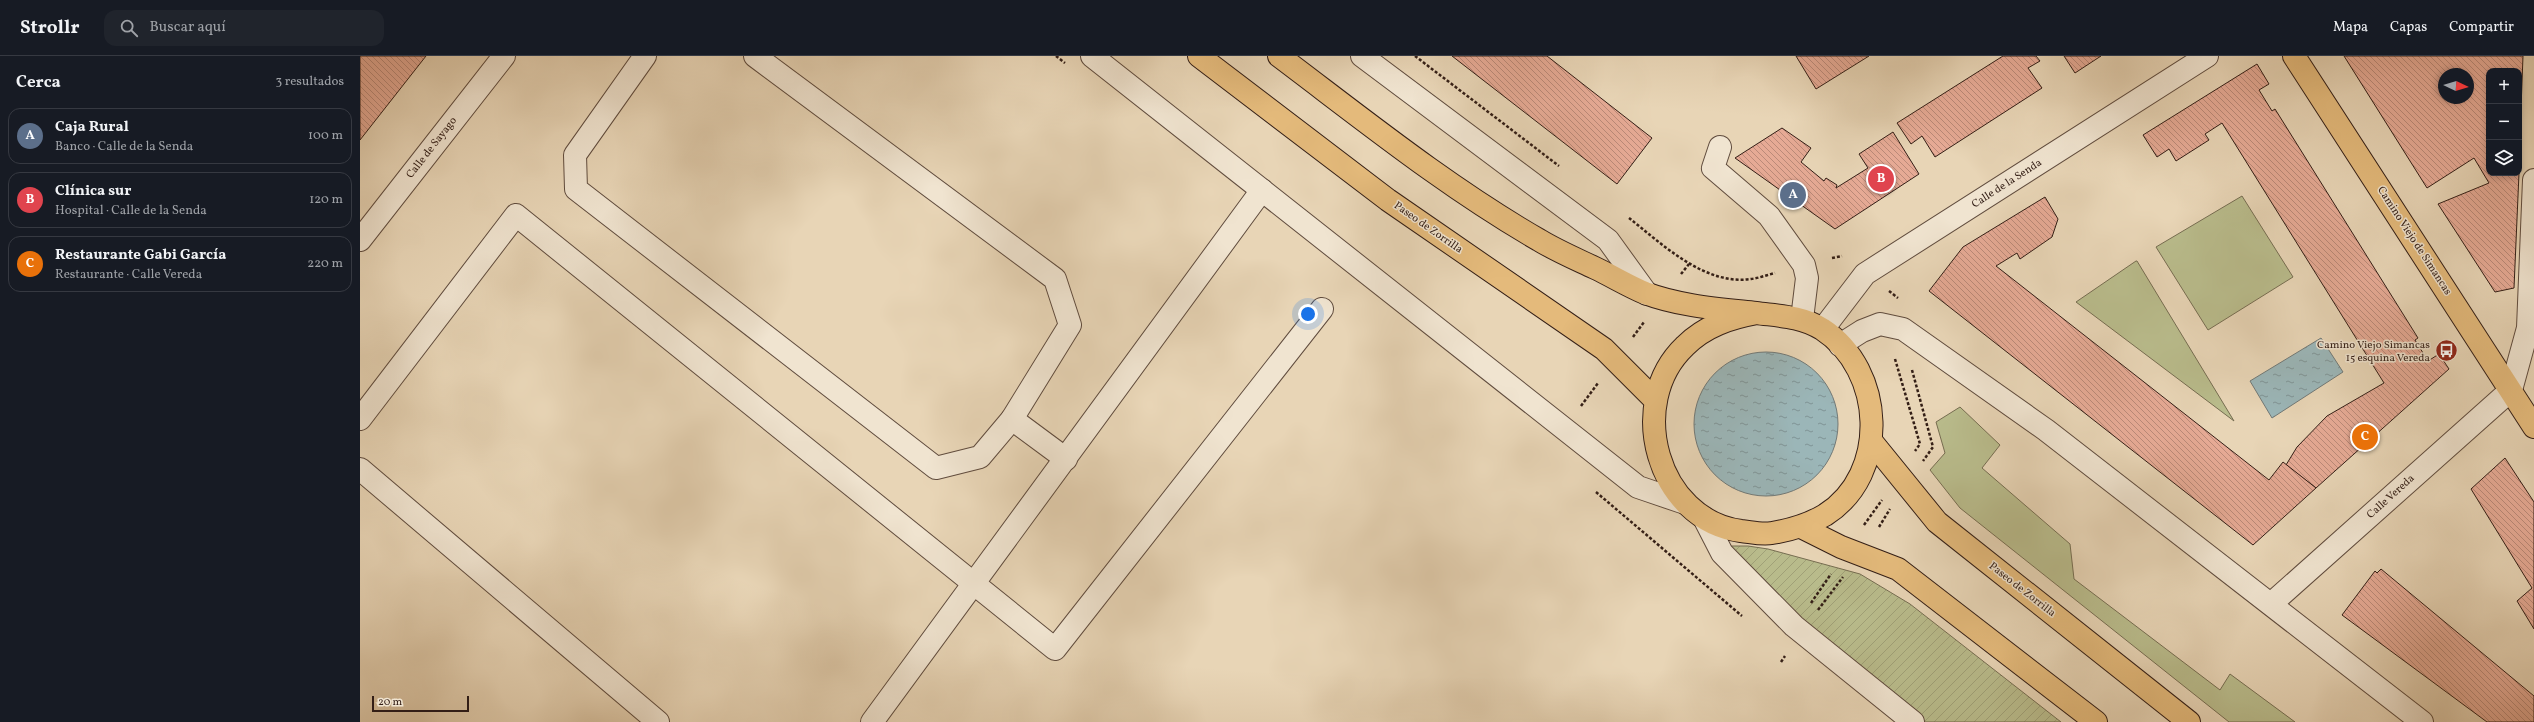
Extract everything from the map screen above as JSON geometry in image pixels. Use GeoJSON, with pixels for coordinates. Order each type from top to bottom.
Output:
{"type":"FeatureCollection","features":[{"type":"Feature","properties":{"kind":"main road","name":"Paseo de Zorrilla"},"geometry":{"type":"LineString","coordinates":[[1199,56],[1388,200],[1604,349],[1655,400]]}},
{"type":"Feature","properties":{"kind":"main road"},"geometry":{"type":"LineString","coordinates":[[1279,56],[1430,169],[1540,241],[1647,294],[1680,302],[1757,313],[1783,315],[1802,319],[1823,329],[1840,345],[1859,369],[1871,404],[1872,442],[1863,470],[1848,494],[1827,514],[1801,527],[1767,534],[1731,530],[1704,518],[1685,503],[1671,485],[1658,459],[1653,430],[1655,400],[1666,372],[1683,347],[1707,329],[1731,318],[1757,313]]}},
{"type":"Feature","properties":{"kind":"main road","name":"Camino Viejo de Simancas"},"geometry":{"type":"LineString","coordinates":[[2294,56],[2534,427]]}},
{"type":"Feature","properties":{"kind":"main road","name":"Paseo de Zorrilla"},"geometry":{"type":"LineString","coordinates":[[1872,442],[1937,522],[2189,722]]}},
{"type":"Feature","properties":{"kind":"main road"},"geometry":{"type":"LineString","coordinates":[[1801,527],[1842,547],[1898,569],[2096,722]]}},
{"type":"Feature","properties":{"kind":"street","name":"Calle de Sayago"},"geometry":{"type":"LineString","coordinates":[[360,240],[504,56]]}},
{"type":"Feature","properties":{"kind":"street"},"geometry":{"type":"LineString","coordinates":[[644,56],[575,155],[576,189],[936,468],[980,456],[1012,419],[1070,325],[1055,279],[755,56]]}},
{"type":"Feature","properties":{"kind":"street"},"geometry":{"type":"LineString","coordinates":[[1092,56],[1638,487],[1685,503]]}},
{"type":"Feature","properties":{"kind":"street"},"geometry":{"type":"LineString","coordinates":[[1362,56],[1608,240],[1647,294]]}},
{"type":"Feature","properties":{"kind":"street","name":"Calle de la Senda"},"geometry":{"type":"LineString","coordinates":[[1823,329],[1865,274],[2207,56]]}},
{"type":"Feature","properties":{"kind":"street"},"geometry":{"type":"LineString","coordinates":[[1720,148],[1713,168],[1769,216],[1804,265],[1807,278],[1802,319]]}},
{"type":"Feature","properties":{"kind":"street"},"geometry":{"type":"LineString","coordinates":[[2511,390],[2528,328],[2534,180]]}},
{"type":"Feature","properties":{"kind":"street"},"geometry":{"type":"LineString","coordinates":[[872,722],[1262,190]]}},
{"type":"Feature","properties":{"kind":"street"},"geometry":{"type":"LineString","coordinates":[[360,419],[516,215],[974,583],[1055,650],[1322,309]]}},
{"type":"Feature","properties":{"kind":"street"},"geometry":{"type":"LineString","coordinates":[[1840,345],[1862,331],[1880,324],[1903,329],[2046,430],[2422,722]]}},
{"type":"Feature","properties":{"kind":"street","name":"Calle Vereda"},"geometry":{"type":"LineString","coordinates":[[2271,604],[2511,390]]}},
{"type":"Feature","properties":{"kind":"street"},"geometry":{"type":"LineString","coordinates":[[1012,419],[1066,459]]}},
{"type":"Feature","properties":{"kind":"street"},"geometry":{"type":"LineString","coordinates":[[360,469],[658,722]]}},
{"type":"Feature","properties":{"kind":"street"},"geometry":{"type":"LineString","coordinates":[[1704,518],[1722,553],[1794,626],[1913,722]]}},
{"type":"Feature","properties":{"kind":"path"},"geometry":{"type":"LineString","coordinates":[[1903,329],[1894,356],[1920,444],[1916,451]]}},
{"type":"Feature","properties":{"kind":"path"},"geometry":{"type":"LineString","coordinates":[[1911,365],[1933,447],[1923,462]]}},
{"type":"Feature","properties":{"kind":"path"},"geometry":{"type":"LineString","coordinates":[[1866,522],[1885,495]]}},
{"type":"Feature","properties":{"kind":"path"},"geometry":{"type":"LineString","coordinates":[[1878,527],[1894,504]]}},
{"type":"Feature","properties":{"kind":"path"},"geometry":{"type":"LineString","coordinates":[[1807,608],[1833,570]]}},
{"type":"Feature","properties":{"kind":"path"},"geometry":{"type":"LineString","coordinates":[[1814,616],[1845,574]]}},
{"type":"Feature","properties":{"kind":"green space"},"geometry":{"type":"Polygon","coordinates":[[[2242,196],[2293,277],[2208,330],[2156,247],[2242,196]]]}},
{"type":"Feature","properties":{"kind":"green space"},"geometry":{"type":"Polygon","coordinates":[[[2137,261],[2234,421],[2076,302],[2137,261]]]}},
{"type":"Feature","properties":{"kind":"green space"},"geometry":{"type":"Polygon","coordinates":[[[1960,407],[2000,445],[1982,468],[2070,544],[2074,579],[2220,690],[2230,674],[2295,722],[2229,722],[1960,508],[1930,470],[1945,453],[1936,422],[1960,407]]]}},
{"type":"Feature","properties":{"kind":"green space"},"geometry":{"type":"Polygon","coordinates":[[[1730,546],[1748,546],[1768,549],[1860,574],[1910,604],[2061,722],[1924,722],[1824,641],[1730,546]]]}},
{"type":"Feature","properties":{"kind":"water"},"geometry":{"type":"Polygon","coordinates":[[[2321,338],[2343,372],[2272,418],[2250,381],[2321,338]]]}},
{"type":"Feature","properties":{"kind":"water"},"geometry":{"type":"Polygon","coordinates":[[[1759,352],[1773,352],[1800,360],[1812,368],[1822,378],[1833,396],[1837,410],[1837,438],[1833,452],[1822,470],[1812,480],[1794,491],[1773,496],[1759,496],[1732,488],[1720,480],[1710,470],[1699,452],[1694,431],[1694,417],[1702,390],[1710,378],[1720,368],[1738,357],[1759,352]]]}},
{"type":"Feature","properties":{"kind":"building"},"geometry":{"type":"Polygon","coordinates":[[[360,56],[426,56],[360,140],[360,56]]]}},
{"type":"Feature","properties":{"kind":"building"},"geometry":{"type":"Polygon","coordinates":[[[1452,56],[1547,56],[1652,138],[1617,184],[1452,56]]]}},
{"type":"Feature","properties":{"kind":"building"},"geometry":{"type":"Polygon","coordinates":[[[1796,56],[1869,56],[1816,89],[1796,56]]]}},
{"type":"Feature","properties":{"kind":"building"},"geometry":{"type":"Polygon","coordinates":[[[2003,56],[2036,56],[2040,61],[2028,68],[2042,88],[1935,157],[1922,136],[1911,144],[1897,123],[2003,56]]]}},
{"type":"Feature","properties":{"kind":"building"},"geometry":{"type":"Polygon","coordinates":[[[2064,56],[2101,56],[2075,73],[2064,56]]]}},
{"type":"Feature","properties":{"kind":"building"},"geometry":{"type":"Polygon","coordinates":[[[2344,56],[2523,56],[2522,82],[2522,68],[2486,68],[2486,176],[2519,176],[2514,288],[2495,292],[2438,204],[2489,183],[2474,158],[2427,188],[2344,56]]]}},
{"type":"Feature","properties":{"kind":"building"},"geometry":{"type":"Polygon","coordinates":[[[2257,64],[2269,84],[2259,90],[2272,111],[2275,109],[2418,338],[2415,340],[2428,361],[2439,354],[2449,369],[2316,488],[2286,465],[2297,447],[2327,416],[2384,383],[2222,123],[2205,134],[2209,140],[2176,161],[2169,149],[2157,157],[2143,135],[2257,64]]]}},
{"type":"Feature","properties":{"kind":"building"},"geometry":{"type":"Polygon","coordinates":[[[1782,128],[1811,148],[1801,162],[1824,181],[1826,178],[1837,185],[1836,188],[1868,168],[1859,154],[1893,132],[1919,174],[1835,229],[1735,158],[1782,128]]]}},
{"type":"Feature","properties":{"kind":"building"},"geometry":{"type":"Polygon","coordinates":[[[2045,197],[2058,219],[2052,237],[2020,259],[2017,253],[1996,266],[2269,480],[2283,462],[2316,488],[2253,545],[1929,291],[1963,247],[2045,197]]]}},
{"type":"Feature","properties":{"kind":"building"},"geometry":{"type":"Polygon","coordinates":[[[2505,458],[2534,502],[2534,629],[2517,601],[2532,588],[2471,489],[2505,458]]]}},
{"type":"Feature","properties":{"kind":"building"},"geometry":{"type":"Polygon","coordinates":[[[2381,569],[2534,696],[2534,722],[2487,722],[2342,615],[2375,571],[2377,573],[2381,569]]]}},
{"type":"Feature","properties":{"kind":"place","name":"Clínica sur"},"geometry":{"type":"Point","coordinates":[1881,179]}},
{"type":"Feature","properties":{"kind":"place","name":"Caja Rural"},"geometry":{"type":"Point","coordinates":[1793,195]}},
{"type":"Feature","properties":{"kind":"place","name":"Camino Viejo Simancas 15 esquina Vereda"},"geometry":{"type":"Point","coordinates":[2446,351]}},
{"type":"Feature","properties":{"kind":"place","name":"Restaurante Gabi García"},"geometry":{"type":"Point","coordinates":[2365,437]}}]}
